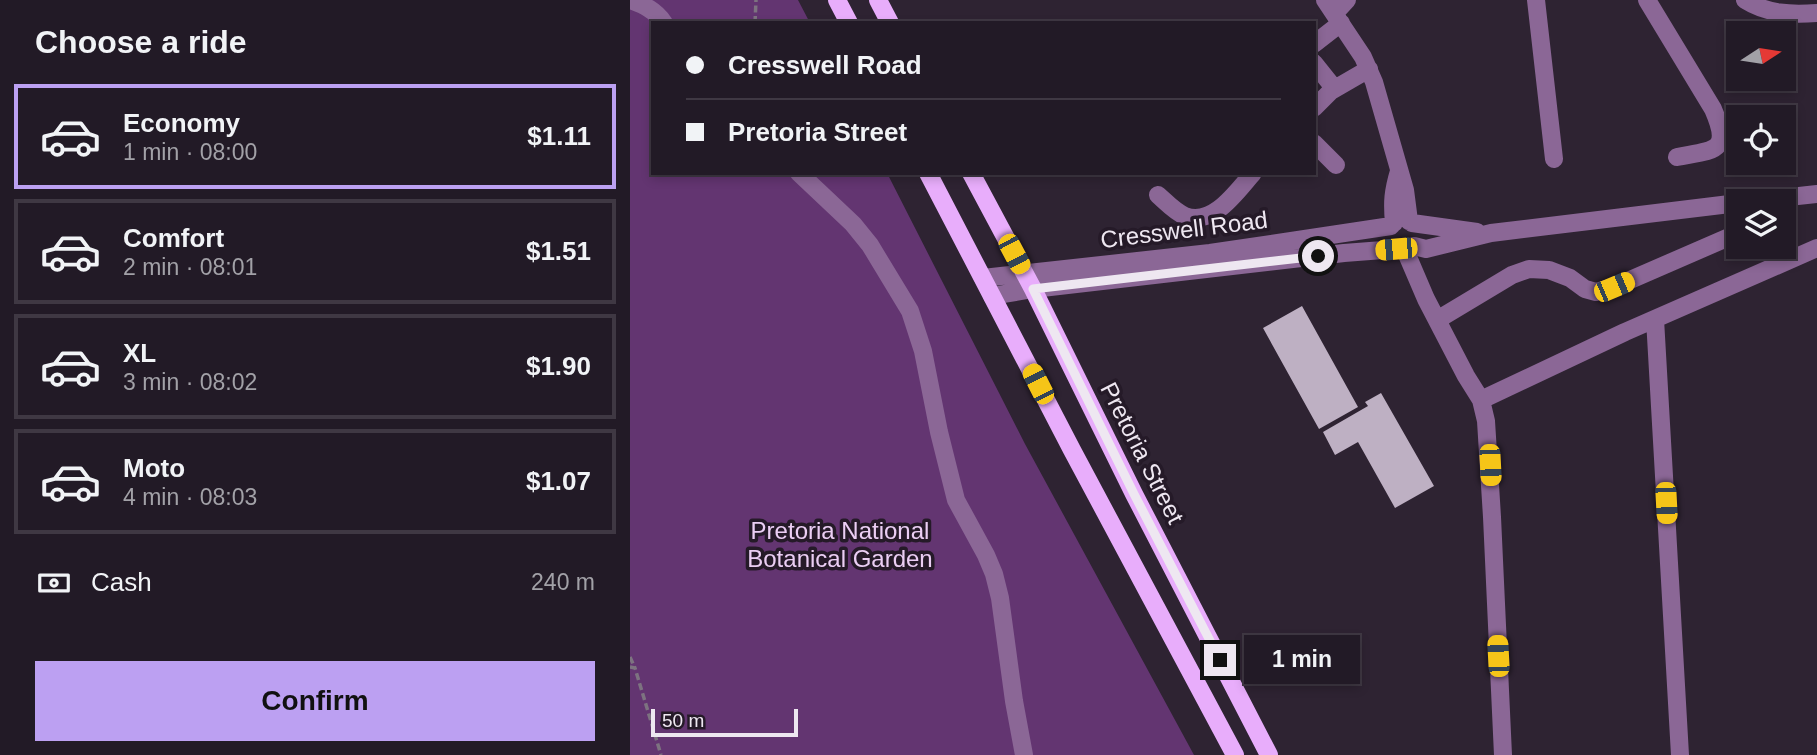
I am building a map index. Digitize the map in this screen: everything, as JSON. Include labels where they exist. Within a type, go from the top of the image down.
[{"type":"main road","points":[[837,0],[848,21]]},
{"type":"main road","points":[[878,0],[889,21]]},
{"type":"main road","points":[[929,175],[1234,755]]},
{"type":"main road","name":"Pretoria Street","points":[[972,175],[1269,755]]},
{"type":"street","points":[[630,0],[649,8],[662,21]]},
{"type":"street","points":[[1536,0],[1554,159]]},
{"type":"street","points":[[1647,0],[1713,109],[1720,126],[1722,138],[1712,151],[1677,157]]},
{"type":"street","points":[[1745,0],[1755,7],[1775,13],[1817,13]]},
{"type":"street","points":[[1316,41],[1337,9],[1369,69],[1383,111],[1399,171],[1392,202],[1402,224],[1418,233],[1418,240],[1405,248],[1391,244],[1388,238],[1402,224]]},
{"type":"street","points":[[1316,66],[1334,88]]},
{"type":"street","points":[[1316,106],[1334,88],[1369,69]]},
{"type":"street","points":[[1316,145],[1336,165]]},
{"type":"street","points":[[801,175],[853,224],[870,245],[910,311],[923,351],[956,500],[986,555],[1000,597],[1024,755]]},
{"type":"street","points":[[1158,195],[1186,217],[1207,216],[1218,210],[1251,175]]},
{"type":"street","points":[[1796,196],[1817,194]]},
{"type":"street","name":"Cresswell Road","points":[[983,278],[1029,282],[1344,253],[1426,249],[1491,233],[1726,204]]},
{"type":"street","name":"Cresswell Road","points":[[992,296],[1029,282],[1402,224],[1491,233]]},
{"type":"street","points":[[1437,320],[1512,275],[1530,269],[1549,270],[1596,292],[1614,287],[1726,238]]},
{"type":"street","points":[[1405,248],[1426,299],[1481,400],[1488,439],[1503,755]]},
{"type":"street","points":[[1481,400],[1817,248]]},
{"type":"street","points":[[1655,319],[1680,755]]},
{"type":"path","points":[[755,21],[756,0]]},
{"type":"path","points":[[630,657],[661,755]]},
{"type":"green space","name":"Pretoria National Botanical Garden","points":[[630,0],[798,0],[809,21],[651,21],[651,175],[888,175],[1025,444],[1194,755],[630,755]]},
{"type":"building","points":[[1302,306],[1358,407],[1319,429],[1263,328]]},
{"type":"building","points":[[1381,393],[1434,486],[1395,508],[1358,442],[1335,455],[1323,432],[1368,406],[1365,402]]},
{"type":"route","points":[[1220,660],[1033,289],[1318,256]]}]
